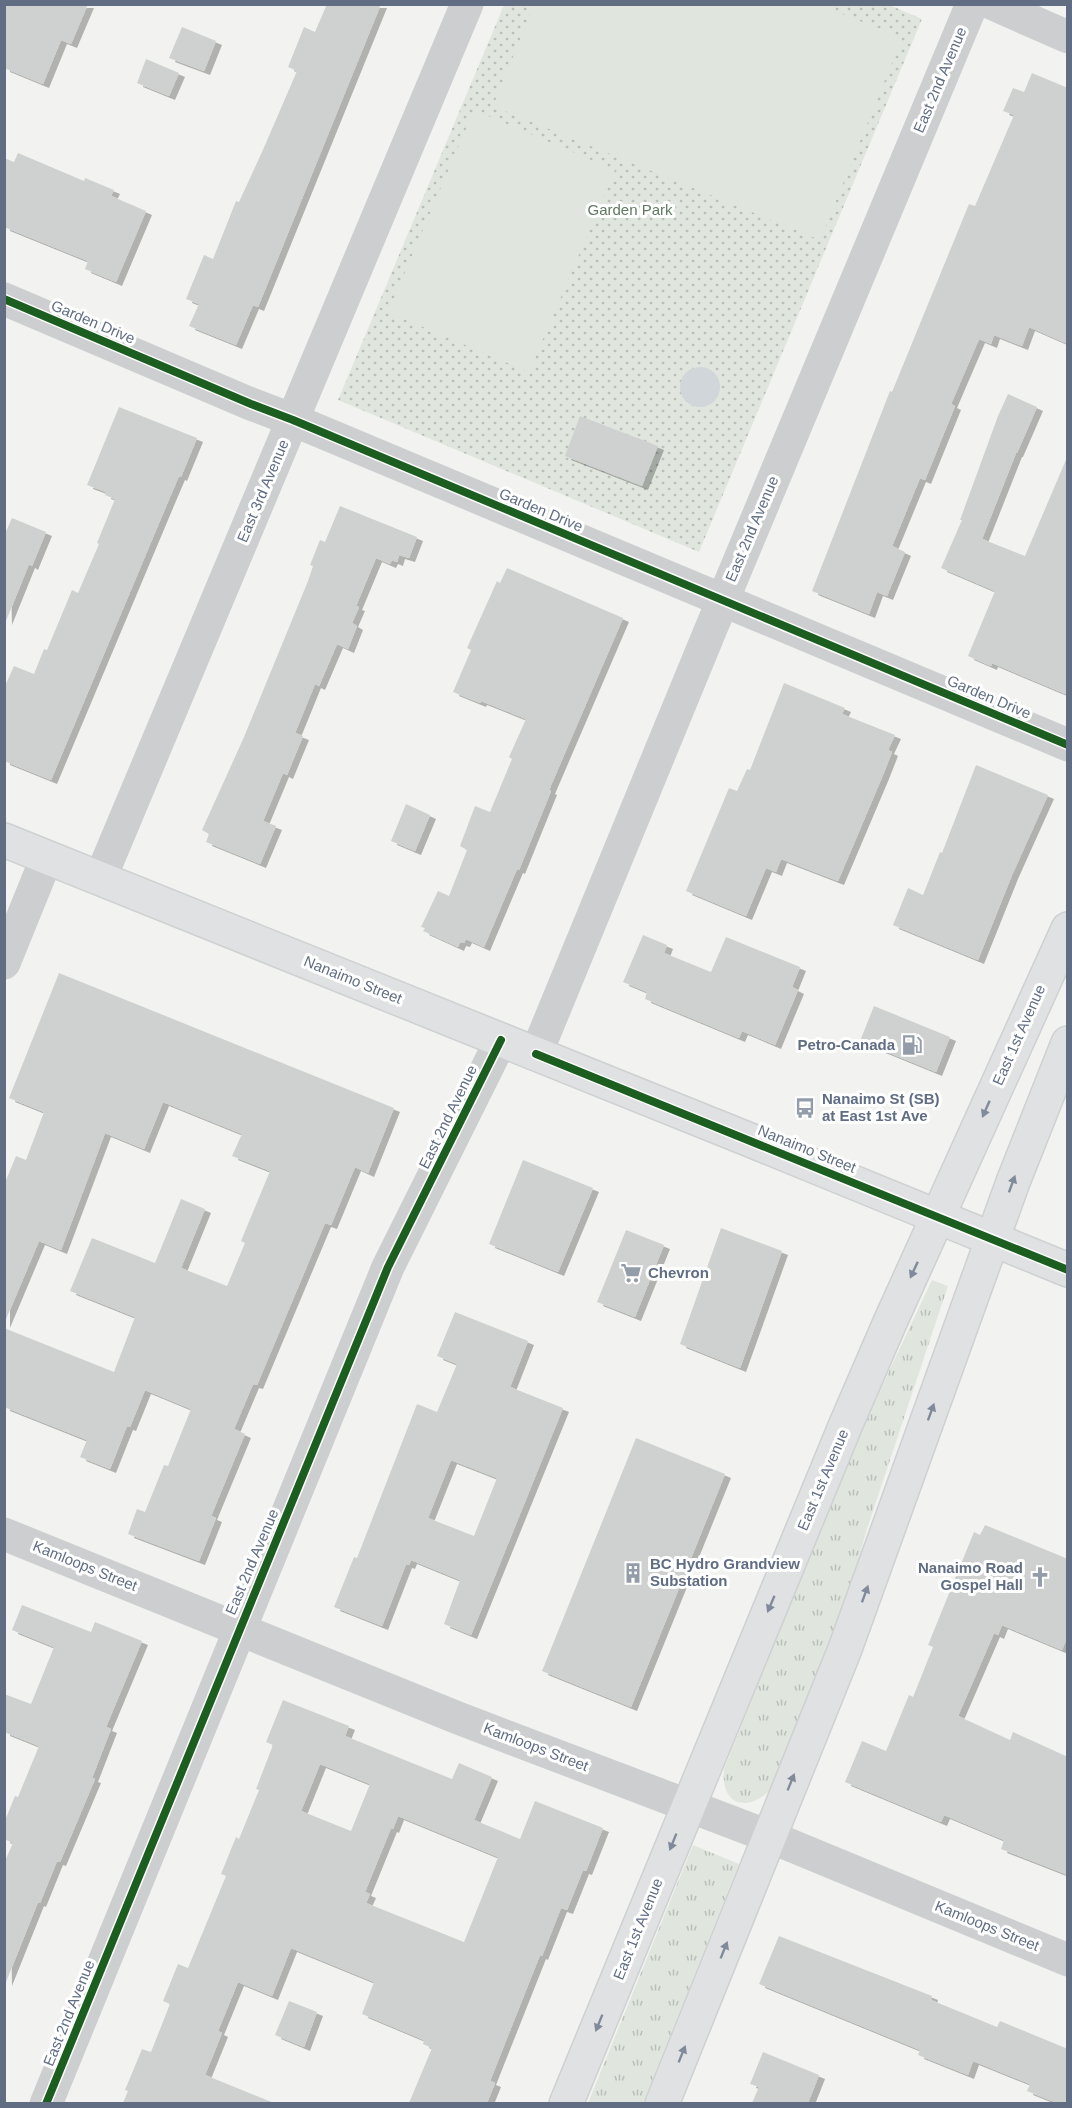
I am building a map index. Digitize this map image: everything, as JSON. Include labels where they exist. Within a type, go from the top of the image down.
[{"type":"main road","name":"Nanaimo Street","points":[[4,840],[1068,1270]]},
{"type":"main road","name":"East 1st Avenue","points":[[566,2103],[846,1424],[1068,929]]},
{"type":"main road","points":[[662,2103],[845,1649],[1013,1182],[1068,1043]]},
{"type":"street","name":"East 3rd Avenue","points":[[100,879],[467,4]]},
{"type":"street","name":"East 2nd Avenue","points":[[536,1054],[972,4]]},
{"type":"street","points":[[993,4],[1068,37]]},
{"type":"street","name":"Garden Drive","points":[[4,299],[1068,745]]},
{"type":"street","points":[[4,963],[47,857]]},
{"type":"street","name":"East 2nd Avenue","points":[[46,2103],[388,1268],[501,1040]]},
{"type":"street","name":"Kamloops Street","points":[[4,1534],[458,1718],[768,1836],[1068,1960]]},
{"type":"green space","name":"Garden Park","points":[[887,4],[922,19],[699,552],[338,400],[504,5]]},
{"type":"green space","points":[[534,5],[820,5],[902,38],[820,240],[493,106]]},
{"type":"green space","points":[[474,110],[615,170],[529,372],[388,312]]},
{"type":"green space","points":[[932,1280],[948,1286],[867,1529],[843,1614],[774,1786],[756,1800],[747,1803],[739,1802],[732,1799],[727,1792],[724,1769],[856,1441]]},
{"type":"green space","points":[[693,1845],[739,1864],[643,2103],[588,2103]]},
{"type":"shaded area","points":[[700,367],[708,368],[714,373],[719,379],[719,395],[714,401],[708,406],[700,407],[692,406],[686,401],[681,395],[680,387],[681,379],[686,373],[692,368]]},
{"type":"building","points":[[4,4],[88,4],[71,44],[61,40],[43,84],[4,68]]},
{"type":"building","points":[[327,4],[381,4],[258,307],[253,305],[236,345],[189,326],[199,304],[186,299],[204,255],[213,259],[236,201],[239,202],[262,152],[297,71],[288,67],[304,27],[315,32]]},
{"type":"building","points":[[182,27],[216,41],[204,71],[169,58]]},
{"type":"building","points":[[146,59],[179,73],[169,96],[137,83]]},
{"type":"building","points":[[1032,73],[1068,88],[1068,344],[1029,327],[1022,346],[994,335],[991,344],[979,339],[951,404],[955,406],[925,480],[920,478],[892,546],[905,552],[887,596],[877,592],[869,614],[812,591],[890,391],[892,392],[969,204],[975,206],[1014,115],[1003,111],[1013,88],[1024,92]]},
{"type":"building","points":[[18,153],[84,181],[85,178],[114,190],[111,196],[146,211],[116,282],[85,269],[88,261],[4,227],[4,158],[14,162]]},
{"type":"building","points":[[1008,394],[1037,407],[982,539],[1025,556],[1068,455],[1068,695],[992,663],[991,666],[968,656],[995,591],[941,568],[962,520],[960,520]]},
{"type":"building","points":[[119,407],[197,438],[51,780],[4,761],[4,688],[14,666],[34,674],[44,649],[47,650],[72,590],[78,593],[99,544],[97,543],[115,499],[105,495],[106,492],[87,485]]},
{"type":"building","points":[[580,416],[658,446],[642,486],[565,456]]},
{"type":"building","points":[[340,506],[417,537],[409,558],[399,555],[397,562],[392,560],[390,564],[376,558],[356,606],[359,607],[352,623],[357,626],[348,649],[337,644],[319,686],[315,684],[295,733],[303,736],[287,775],[283,773],[263,821],[276,826],[260,864],[206,842],[209,834],[202,830],[244,737],[308,581],[313,566],[310,565],[320,540],[325,542]]},
{"type":"building","points":[[12,518],[46,532],[32,566],[29,564],[6,621],[4,536]]},
{"type":"building","points":[[507,568],[623,618],[549,790],[551,791],[519,870],[517,869],[484,947],[466,939],[464,943],[460,942],[458,947],[423,931],[425,928],[421,927],[438,891],[449,896],[467,850],[460,846],[475,806],[490,812],[512,759],[509,757],[526,719],[453,692],[471,650],[467,648],[497,581],[500,583]]},
{"type":"building","points":[[784,683],[845,708],[842,714],[895,735],[888,750],[892,752],[838,881],[781,859],[776,872],[766,868],[746,916],[686,891],[729,788],[737,791],[747,769],[750,770]]},
{"type":"building","points":[[976,765],[1048,795],[1012,875],[978,960],[893,925],[908,888],[923,895]]},
{"type":"building","points":[[406,804],[430,815],[415,851],[391,841]]},
{"type":"building","points":[[643,935],[667,945],[664,953],[711,972],[726,937],[800,967],[792,987],[798,990],[775,1045],[742,1031],[739,1038],[645,999],[647,992],[623,982]]},
{"type":"building","points":[[59,973],[394,1108],[368,1173],[355,1167],[331,1225],[325,1223],[257,1385],[253,1384],[234,1429],[245,1434],[211,1516],[216,1518],[199,1561],[128,1534],[137,1509],[145,1512],[164,1465],[168,1466],[191,1409],[145,1390],[130,1427],[127,1426],[110,1469],[80,1457],[87,1440],[4,1407],[4,1328],[114,1372],[135,1317],[70,1291],[92,1238],[155,1263],[181,1199],[205,1209],[181,1268],[227,1286],[245,1243],[241,1241],[270,1171],[232,1156],[242,1134],[163,1102],[144,1149],[105,1133],[61,1250],[39,1241],[4,1324],[4,1185],[16,1156],[26,1160],[44,1112],[9,1098]]},
{"type":"building","points":[[874,1006],[950,1037],[936,1072],[860,1041]]},
{"type":"building","points":[[523,1160],[593,1188],[558,1272],[489,1244]]},
{"type":"building","points":[[721,1228],[782,1251],[740,1368],[680,1344]]},
{"type":"building","name":"Chevron","points":[[626,1230],[664,1245],[635,1317],[597,1302]]},
{"type":"building","points":[[455,1312],[528,1341],[510,1387],[563,1408],[471,1635],[444,1624],[460,1580],[411,1560],[409,1565],[406,1564],[382,1626],[334,1607],[354,1557],[357,1558],[417,1404],[437,1412],[457,1364],[437,1356]],"holes":[[[451,1460],[497,1478],[474,1536],[428,1518]]]},
{"type":"building","name":"BC Hydro Grandview Substation","points":[[636,1438],[725,1474],[631,1707],[542,1671]]},
{"type":"building","points":[[985,1525],[1068,1559],[1068,1635],[1062,1650],[1002,1625],[998,1635],[994,1633],[958,1716],[1010,1740],[1013,1732],[1068,1757],[1068,1875],[1001,1849],[1004,1840],[944,1815],[941,1822],[845,1782],[862,1741],[886,1751],[909,1695],[913,1697],[933,1647],[928,1645],[974,1532],[980,1535]]},
{"type":"building","points":[[22,1605],[91,1632],[95,1622],[142,1641],[106,1727],[111,1729],[92,1778],[95,1779],[60,1862],[57,1861],[40,1903],[38,1902],[6,1982],[4,1863],[13,1843],[4,1839],[4,1823],[15,1796],[18,1797],[39,1746],[4,1732],[4,1694],[31,1704],[54,1647],[12,1630]]},
{"type":"building","points":[[283,1700],[349,1726],[345,1736],[452,1779],[459,1763],[492,1777],[474,1820],[520,1839],[535,1801],[603,1828],[567,1910],[561,1908],[542,1956],[540,1955],[490,2081],[495,2083],[487,2103],[409,2103],[432,2048],[423,2044],[424,2040],[362,2014],[374,1982],[291,1948],[272,1996],[238,1982],[218,2031],[222,2033],[205,2075],[274,2103],[123,2103],[128,2091],[125,2090],[142,2049],[151,2052],[170,2004],[163,2001],[178,1964],[188,1968],[226,1876],[221,1874],[236,1837],[239,1839],[259,1790],[256,1789],[273,1745],[266,1742]],"holes":[[[320,1764],[370,1784],[351,1831],[301,1811]],[[398,1816],[498,1857],[464,1942],[366,1903],[370,1894],[365,1892]]]},
{"type":"building","points":[[779,1936],[932,1996],[931,2000],[997,2027],[1000,2021],[1068,2049],[1068,2103],[1057,2103],[1027,2091],[1030,2084],[973,2061],[968,2075],[918,2055],[920,2050],[759,1984]]},
{"type":"building","points":[[289,2001],[317,2012],[304,2047],[275,2035]]},
{"type":"building","points":[[763,2052],[819,2075],[808,2103],[752,2103],[759,2087],[750,2084]]},
{"type":"cycle path","points":[[4,299],[1068,745]]},
{"type":"cycle path","points":[[46,2104],[388,1267],[501,1040]]},
{"type":"cycle path","points":[[536,1054],[1068,1270]]},
{"type":"place","name":"Petro-Canada","points":[[912,1045]]},
{"type":"place","name":"Nanaimo St (SB) at East 1st Ave","points":[[805,1108]]},
{"type":"place","name":"Chevron","points":[[631,1273]]},
{"type":"place","name":"BC Hydro Grandview Substation","points":[[633,1573]]},
{"type":"place","name":"Nanaimo Road Gospel Hall","points":[[1040,1577]]}]
